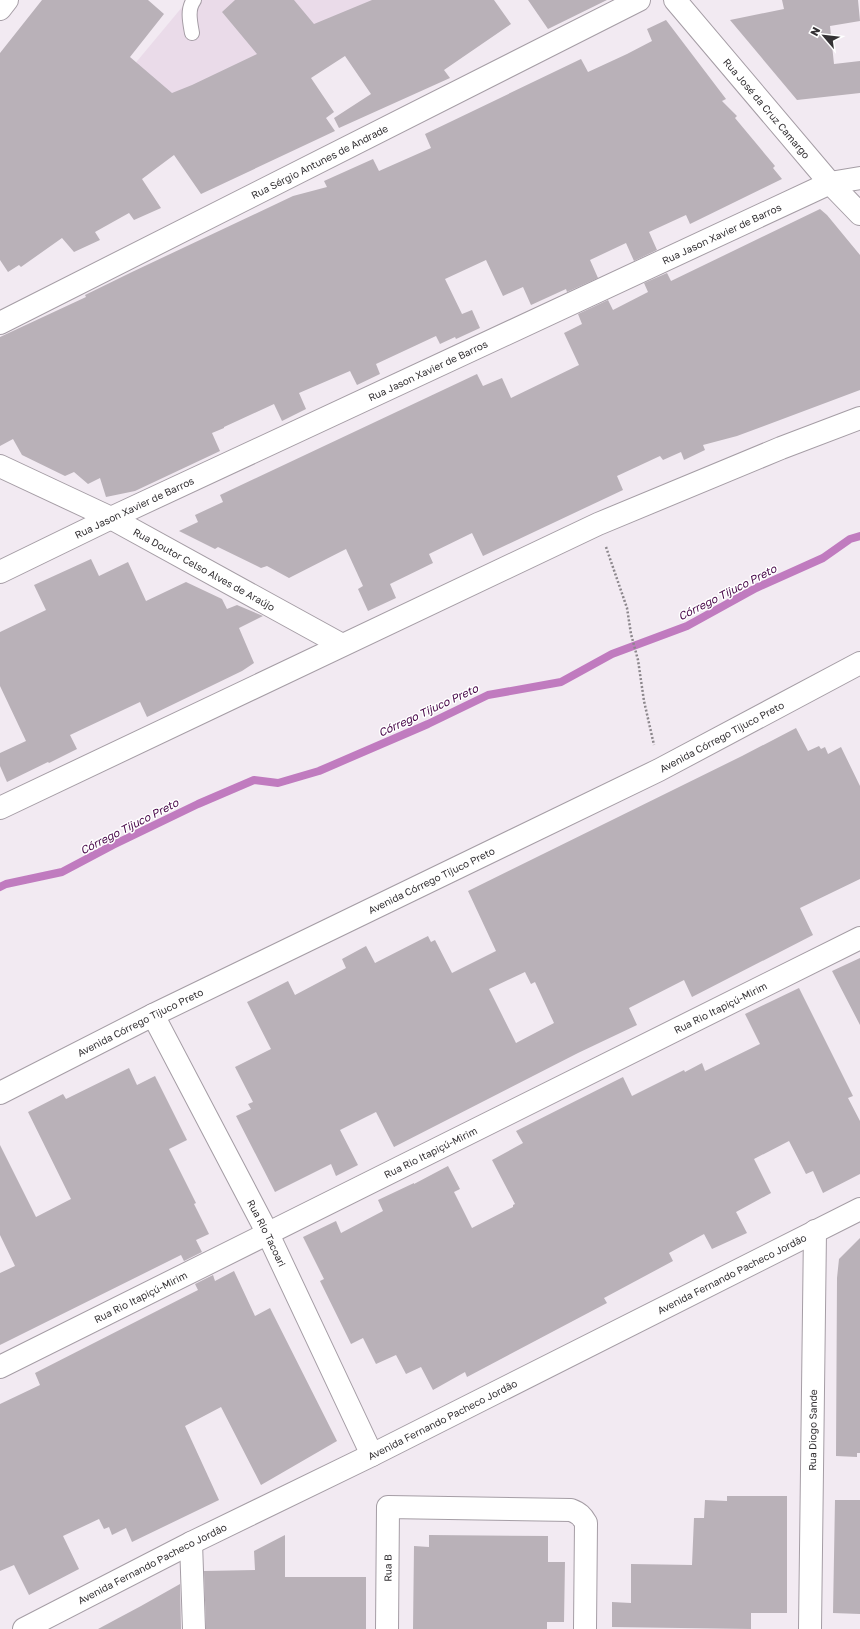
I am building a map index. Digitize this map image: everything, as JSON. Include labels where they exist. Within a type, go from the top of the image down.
[{"type":"street","points":[[0,9],[7,0]]},
{"type":"street","name":"Rua Sérgio Antunes de Andrade","points":[[0,323],[639,0]]},
{"type":"street","name":"Rua José da Cruz Camargo","points":[[675,0],[830,183],[860,214]]},
{"type":"street","name":"Rua Jason Xavier de Barros","points":[[0,572],[111,518],[830,183],[860,178]]},
{"type":"street","points":[[0,808],[598,524],[781,448],[860,418]]},
{"type":"street","name":"Rua Doutor Celso Alves de Araújo","points":[[0,466],[111,518],[342,645]]},
{"type":"street","name":"Avenida Córrego Tijuco Preto","points":[[0,1092],[154,1015],[659,770],[860,664]]},
{"type":"street","name":"Rua Rio Itapiçú-Mirim","points":[[0,1367],[860,938]]},
{"type":"street","name":"Rua Rio Tacoari","points":[[154,1015],[268,1234],[372,1455]]},
{"type":"street","name":"Avenida Fernando Pacheco Jordão","points":[[24,1629],[191,1543],[372,1455],[860,1209]]},
{"type":"street","name":"Rua Diogo Sande","points":[[810,1629],[815,1231]]},
{"type":"street","name":"Rua B","points":[[387,1629],[388,1507],[571,1510],[578,1512],[586,1523],[585,1629]]},
{"type":"street","points":[[191,1543],[194,1629]]},
{"type":"lane","points":[[192,33],[189,18],[191,3],[194,0]]},
{"type":"path","points":[[598,524],[627,608],[631,634],[638,660],[644,701],[659,770]]},
{"type":"shaded area","points":[[188,0],[390,0],[165,100],[133,66]]},
{"type":"building","points":[[42,0],[148,0],[164,14],[130,57],[172,93],[257,54],[222,12],[235,0],[294,0],[314,24],[372,0],[494,0],[511,24],[444,70],[450,78],[339,128],[334,118],[371,94],[345,56],[311,78],[334,112],[326,118],[335,131],[201,194],[174,155],[142,179],[161,208],[134,220],[129,213],[95,232],[100,240],[74,252],[62,238],[21,267],[19,265],[8,272],[0,260],[0,53]]},
{"type":"building","points":[[528,0],[607,0],[548,29]]},
{"type":"building","points":[[782,0],[858,0],[860,21],[830,26],[834,64],[860,61],[860,93],[797,100],[730,20],[784,9]]},
{"type":"building","points":[[666,20],[726,99],[722,101],[737,116],[735,118],[775,166],[773,168],[782,179],[690,224],[686,215],[649,232],[657,250],[634,261],[626,243],[590,260],[598,278],[567,292],[566,289],[531,305],[523,287],[503,296],[486,260],[445,279],[462,314],[472,310],[480,328],[456,339],[455,337],[440,344],[436,336],[376,364],[380,374],[357,385],[350,371],[299,393],[306,409],[282,421],[274,404],[224,427],[212,433],[220,451],[135,491],[106,497],[100,478],[88,484],[74,472],[65,476],[22,455],[13,439],[0,446],[0,337],[86,297],[85,295],[132,272],[293,196],[327,187],[324,181],[373,159],[379,171],[431,148],[425,134],[581,59],[588,72],[627,54],[652,41],[647,29]]},
{"type":"building","points":[[820,209],[827,215],[860,255],[860,390],[737,436],[703,445],[705,450],[684,460],[681,452],[663,460],[660,456],[617,476],[623,490],[483,556],[472,533],[429,554],[433,563],[390,584],[396,598],[368,611],[358,589],[363,586],[346,549],[289,578],[267,566],[261,568],[218,547],[215,549],[179,531],[198,522],[195,515],[223,502],[220,495],[477,374],[483,386],[502,378],[511,398],[579,365],[564,333],[582,324],[578,314],[608,300],[613,310],[648,292],[644,283],[667,273],[671,281]]},
{"type":"building","points":[[91,559],[99,576],[128,562],[146,601],[186,582],[222,599],[227,609],[237,605],[263,616],[239,628],[254,663],[242,671],[147,717],[140,702],[70,735],[77,749],[7,782],[0,766],[0,753],[26,741],[0,686],[0,632],[46,610],[34,585]]},
{"type":"building","points":[[796,728],[808,751],[819,746],[821,749],[825,747],[828,754],[841,747],[860,786],[860,879],[800,908],[813,935],[692,997],[684,980],[629,1008],[637,1025],[578,1053],[394,1147],[376,1112],[340,1130],[358,1165],[336,1176],[331,1164],[275,1192],[236,1116],[251,1109],[248,1104],[253,1102],[235,1067],[271,1049],[247,1002],[288,981],[295,995],[346,968],[342,959],[366,946],[375,963],[428,936],[431,942],[435,940],[452,973],[496,951],[468,891]],"holes":[[[525,972],[531,984],[535,982],[554,1023],[516,1043],[489,989]]]},
{"type":"building","points":[[860,958],[860,1025],[832,971]]},
{"type":"building","points":[[799,988],[853,1096],[848,1098],[860,1121],[860,1174],[823,1193],[813,1171],[806,1174],[789,1141],[754,1159],[771,1193],[736,1212],[747,1233],[712,1249],[704,1234],[669,1253],[673,1261],[604,1298],[607,1303],[467,1377],[465,1372],[433,1390],[421,1367],[406,1374],[396,1355],[376,1364],[363,1338],[351,1344],[320,1281],[324,1279],[303,1237],[336,1221],[341,1233],[383,1211],[378,1200],[414,1184],[448,1166],[460,1189],[454,1192],[472,1228],[513,1207],[515,1204],[492,1160],[523,1143],[516,1131],[623,1077],[632,1096],[684,1070],[685,1072],[702,1063],[705,1071],[760,1044],[745,1014]]},
{"type":"building","points":[[129,1068],[137,1085],[155,1076],[187,1140],[169,1149],[196,1203],[194,1204],[209,1234],[196,1240],[202,1252],[184,1261],[181,1255],[0,1345],[0,1273],[15,1266],[0,1235],[0,1145],[36,1217],[71,1199],[28,1112],[63,1094],[66,1099]]},
{"type":"building","points":[[860,1238],[860,1453],[857,1453],[857,1457],[836,1456],[837,1278],[839,1259]]},
{"type":"building","points":[[234,1271],[255,1316],[270,1308],[337,1441],[261,1485],[221,1407],[185,1426],[219,1500],[132,1542],[126,1528],[112,1535],[109,1527],[104,1529],[99,1519],[63,1536],[79,1569],[29,1595],[14,1565],[0,1571],[0,1404],[40,1385],[35,1373],[198,1290],[195,1284],[213,1275],[215,1281]]},
{"type":"building","points":[[727,1496],[787,1496],[787,1613],[751,1613],[751,1629],[612,1627],[612,1602],[631,1603],[631,1564],[692,1565],[694,1518],[704,1518],[705,1500],[727,1501]]},
{"type":"building","points":[[835,1500],[860,1500],[860,1614],[833,1613]]},
{"type":"building","points":[[285,1535],[285,1577],[366,1577],[366,1629],[206,1629],[204,1571],[255,1570],[254,1551]]},
{"type":"building","points":[[429,1535],[548,1536],[548,1562],[565,1562],[564,1622],[547,1622],[547,1629],[413,1629],[414,1546],[429,1547]]},
{"type":"building","points":[[180,1584],[181,1629],[98,1629],[141,1606]]},
{"type":"waterway","name":"Córrego Tijuco Preto","points":[[0,887],[6,884],[62,872],[113,845],[198,804],[254,780],[278,783],[319,771],[428,724],[488,695],[561,682],[612,654],[687,626],[756,588],[823,558],[850,539],[860,536]]}]
